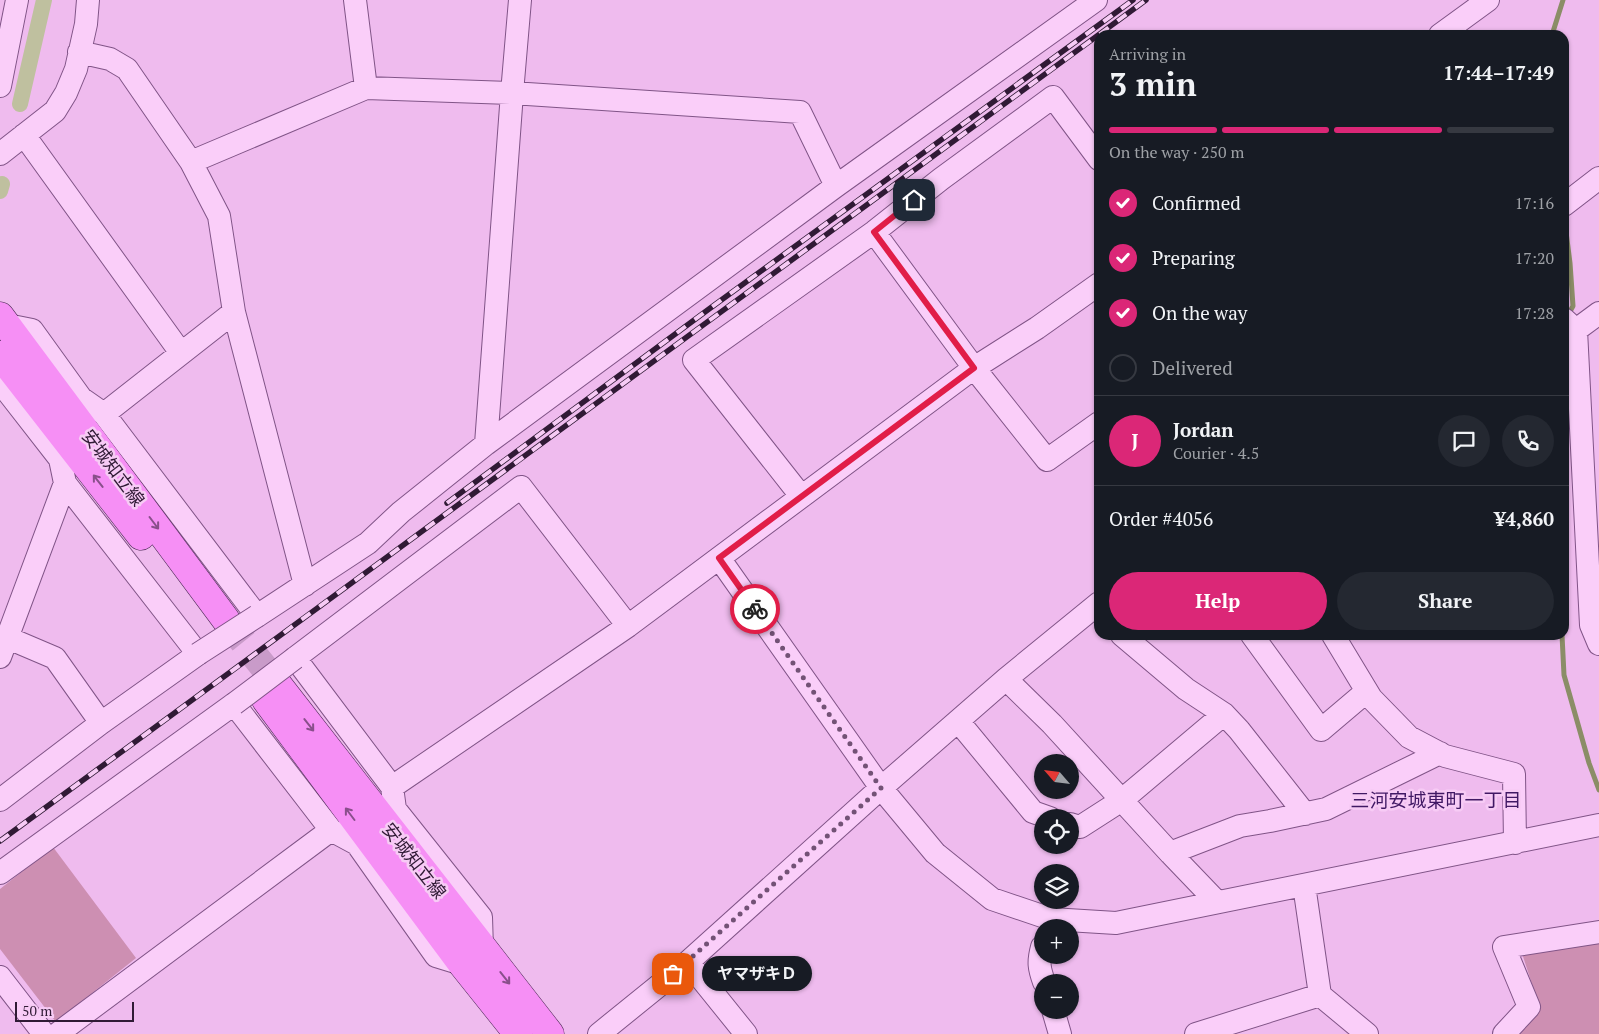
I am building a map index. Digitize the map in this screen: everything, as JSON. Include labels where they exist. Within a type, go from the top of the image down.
[{"type":"main road","name":"安城知立線","points":[[0,355],[220,625],[4,320]]},
{"type":"main road","name":"安城知立線","points":[[271,692],[472,957],[518,1034]]},
{"type":"main road","name":"安城知立線","points":[[472,957],[550,1034]]},
{"type":"street","points":[[0,86],[17,0]]},
{"type":"street","points":[[354,0],[366,88]]},
{"type":"street","points":[[486,444],[520,0]]},
{"type":"street","points":[[0,800],[101,723],[198,654],[368,543],[401,512],[486,444],[836,186],[1096,0]]},
{"type":"street","points":[[1447,30],[1488,0]]},
{"type":"street","points":[[0,154],[54,111],[66,92],[76,69],[86,24],[85,2]]},
{"type":"street","points":[[80,52],[110,59],[127,69],[191,162],[219,216],[234,312],[305,585]]},
{"type":"street","points":[[191,162],[366,88],[512,93],[800,112],[836,186]]},
{"type":"street","points":[[801,496],[694,360],[874,232],[941,178],[1053,97],[1094,152]]},
{"type":"street","points":[[24,135],[181,353]]},
{"type":"street","points":[[1569,201],[1599,178]]},
{"type":"street","points":[[874,232],[974,368],[1047,460],[1094,427]]},
{"type":"street","points":[[392,787],[628,626],[974,368],[1037,328],[1094,288]]},
{"type":"street","points":[[104,414],[234,312]]},
{"type":"street","points":[[1599,313],[1570,324],[1591,625],[1599,644]]},
{"type":"street","points":[[4,320],[32,330],[81,398],[104,414],[257,616]]},
{"type":"street","points":[[0,382],[60,459],[65,483],[198,654]]},
{"type":"street","points":[[65,483],[4,648],[55,658],[101,723]]},
{"type":"street","points":[[0,873],[234,704],[521,487],[628,626]]},
{"type":"street","points":[[719,558],[881,788],[935,853],[992,899],[1040,919]]},
{"type":"street","points":[[599,1034],[688,962],[881,788],[1006,679],[1094,611]]},
{"type":"street","points":[[1128,640],[1186,689],[1224,714],[1239,730],[1305,814]]},
{"type":"street","points":[[1259,640],[1321,730],[1367,691]]},
{"type":"street","points":[[1336,640],[1372,698],[1409,737],[1440,753],[1514,774],[1515,843]]},
{"type":"street","points":[[234,704],[331,830],[357,844],[436,956],[472,957],[481,917],[395,809],[392,787],[295,658]]},
{"type":"street","points":[[1006,679],[1052,724],[1217,902]]},
{"type":"street","points":[[1079,827],[1122,800],[1224,714]]},
{"type":"street","points":[[958,722],[1034,812]]},
{"type":"street","points":[[1170,853],[1240,826],[1305,814],[1326,808],[1440,753]]},
{"type":"street","points":[[1079,923],[1116,923],[1599,826]]},
{"type":"street","points":[[57,1034],[331,830]]},
{"type":"street","points":[[1304,885],[1320,995],[1367,1034]]},
{"type":"street","points":[[1504,1034],[1529,1007],[1504,947],[1599,932]]},
{"type":"street","points":[[688,962],[746,1034]]},
{"type":"street","points":[[0,977],[44,1034]]},
{"type":"street","points":[[1196,1034],[1320,995]]},
{"type":"street","points":[[1056,1019],[1060,1034]]},
{"type":"shaded area","points":[[53,847],[136,958],[56,1022],[0,949],[0,889]]},
{"type":"shaded area","points":[[1599,932],[1599,1034],[1513,1034],[1540,1009],[1519,944]]},
{"type":"waterway","points":[[20,104],[44,0]]},
{"type":"waterway","points":[[1554,30],[1563,0]]},
{"type":"waterway","points":[[0,191],[2,184]]},
{"type":"waterway","points":[[1569,255],[1573,306],[1569,313]]},
{"type":"waterway","points":[[1562,640],[1564,675],[1589,763],[1599,790]]},
{"type":"tunnel","points":[[226,620],[279,686]]},
{"type":"railway","points":[[447,503],[709,309],[1133,0]]},
{"type":"railway","points":[[1105,30],[1146,0]]},
{"type":"railway","points":[[0,841],[1094,38]]},
{"type":"way so far","points":[[673,974],[881,788],[755,609]]},
{"type":"place","name":"ヤマザキＤ","points":[[673,974]]},
{"type":"district","name":"三河安城東町一丁目","points":[[1436,800]]},
{"type":"route","points":[[755,609],[719,558],[974,368],[874,232],[914,200]]}]
